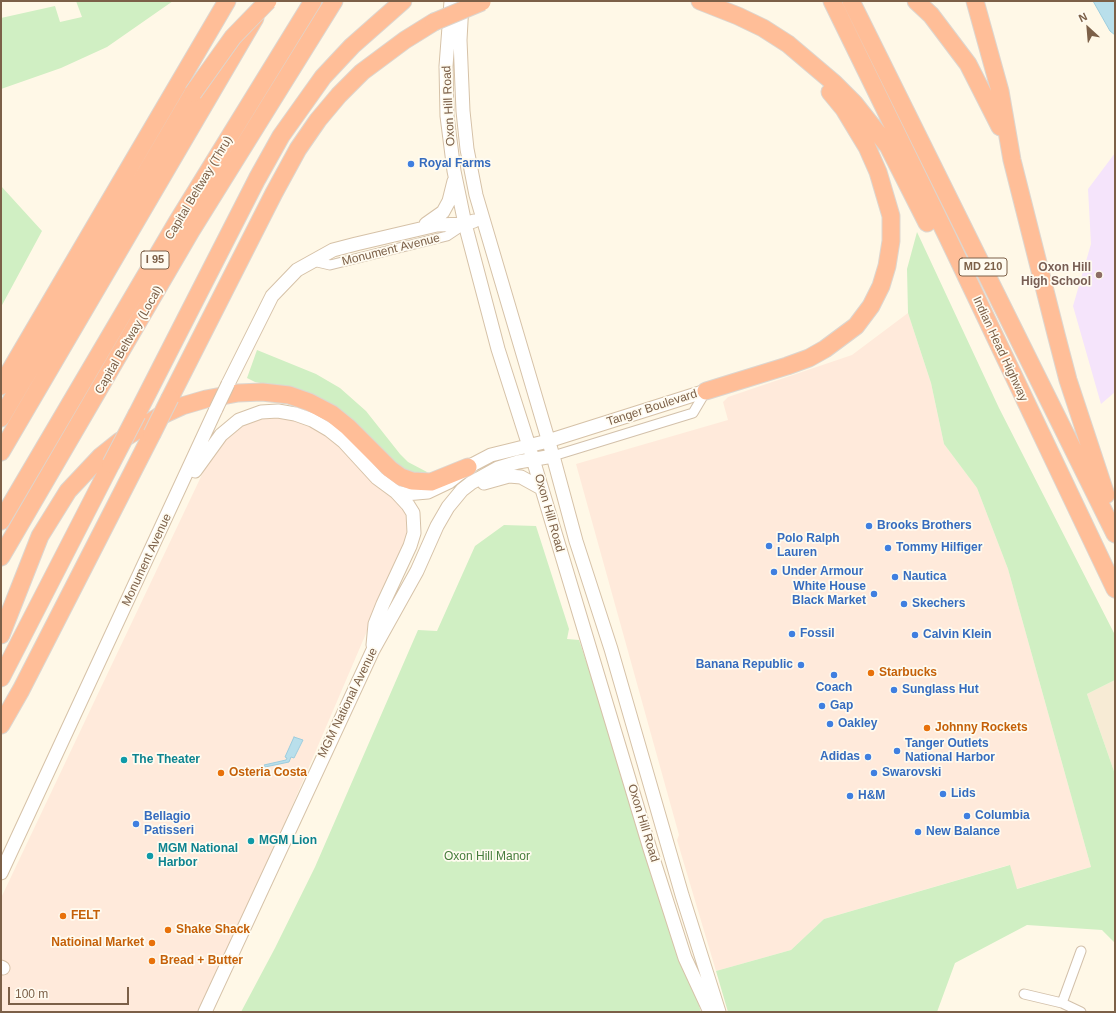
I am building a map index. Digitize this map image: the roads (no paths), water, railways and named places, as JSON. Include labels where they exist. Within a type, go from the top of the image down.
[{"type":"highway","points":[[1,386],[227,1]]},
{"type":"highway","points":[[1,418],[193,93],[233,37],[267,1]]},
{"type":"highway","points":[[1,452],[267,1]]},
{"type":"highway","name":"Capital Beltway (Thru)","points":[[1,521],[177,222],[314,1]]},
{"type":"highway","name":"Capital Beltway (Local)","points":[[1,557],[191,231],[334,1]]},
{"type":"highway","points":[[1,678],[246,200],[281,136],[323,77],[352,46],[403,1]]},
{"type":"highway","points":[[1,725],[21,690],[295,156],[318,120],[339,95],[362,72],[405,40],[434,22],[483,1]]},
{"type":"highway","points":[[700,1],[738,16],[788,44],[834,82],[854,103],[888,146],[1059,475]]},
{"type":"highway","name":"Indian Head Highway","points":[[832,1],[948,238],[1059,475],[1115,589]]},
{"type":"highway","name":"Indian Head Highway","points":[[852,1],[1115,534]]},
{"type":"highway","points":[[916,1],[931,15],[968,64],[999,124],[1012,160]]},
{"type":"highway","points":[[975,1],[1000,91],[1012,160],[1068,380],[1115,519]]},
{"type":"highway","points":[[706,391],[810,358],[842,338],[856,326],[871,306],[881,286],[887,266],[891,241],[891,216],[878,172],[844,109],[813,70],[788,44]]},
{"type":"highway","points":[[1,635],[40,536],[68,491],[100,457],[120,442],[158,417],[182,406],[206,399],[238,393],[262,392],[289,395],[309,402],[332,414],[348,427],[390,469],[401,477],[412,481],[431,482],[468,467]]},
{"type":"highway","points":[[1,570],[34,502]]},
{"type":"highway","points":[[1,736],[21,690]]},
{"type":"main road","name":"Oxon Hill Road","points":[[451,1],[446,90],[447,116],[454,171],[465,224],[498,349],[533,458],[685,958],[710,1012]]},
{"type":"main road","name":"Oxon Hill Road","points":[[463,1],[460,40],[463,111],[470,168],[483,219],[553,456],[576,541],[682,895],[719,1012]]},
{"type":"main road","points":[[415,229],[443,212],[453,188],[454,171]]},
{"type":"main road","name":"Monument Avenue","points":[[1,873],[216,409],[272,296],[288,277],[333,250],[415,229],[444,224],[465,224],[483,219]]},
{"type":"main road","name":"Tanger Boulevard","points":[[548,441],[706,391]]},
{"type":"main road","points":[[172,506],[221,435],[239,420],[251,415],[278,411],[306,418],[329,430],[344,442],[377,478],[396,492],[413,513],[414,533],[375,624],[373,650]]},
{"type":"main road","points":[[396,492],[405,494],[428,492],[449,482],[468,467],[491,455],[548,441]]},
{"type":"main road","name":"MGM National Avenue","points":[[205,1012],[373,650],[417,572],[437,526],[448,507],[462,490],[498,468],[533,458],[553,456]]},
{"type":"main road","points":[[448,507],[477,487],[500,477],[521,477],[541,488]]},
{"type":"street","name":"Monument Avenue","points":[[313,261],[330,266],[447,236],[465,224]]},
{"type":"street","name":"Tanger Boulevard","points":[[553,456],[693,413],[706,391]]},
{"type":"street","points":[[1062,1003],[1081,951]]},
{"type":"street","points":[[1024,994],[1062,1003],[1081,1012]]},
{"type":"water","points":[[1093,1],[1115,1],[1115,35],[1110,31]]},
{"type":"water","points":[[294,737],[303,740],[294,758],[291,757],[289,762],[265,767],[264,765],[286,760],[287,758],[285,757]]},
{"type":"place","name":"Royal Farms","points":[[411,164]]},
{"type":"place","name":"Oxon Hill High School","points":[[1099,275]]},
{"type":"place","name":"Brooks Brothers","points":[[869,526]]},
{"type":"place","name":"Polo Ralph Lauren","points":[[769,546]]},
{"type":"place","name":"Tommy Hilfiger","points":[[888,548]]},
{"type":"place","name":"Under Armour","points":[[774,572]]},
{"type":"place","name":"Nautica","points":[[895,577]]},
{"type":"place","name":"White House Black Market","points":[[874,594]]},
{"type":"place","name":"Skechers","points":[[904,604]]},
{"type":"place","name":"Fossil","points":[[792,634]]},
{"type":"place","name":"Calvin Klein","points":[[915,635]]},
{"type":"place","name":"Banana Republic","points":[[801,665]]},
{"type":"place","name":"Starbucks","points":[[871,673]]},
{"type":"place","name":"Coach","points":[[834,675]]},
{"type":"place","name":"Sunglass Hut","points":[[894,690]]},
{"type":"place","name":"Gap","points":[[822,706]]},
{"type":"place","name":"Oakley","points":[[830,724]]},
{"type":"place","name":"Johnny Rockets","points":[[927,728]]},
{"type":"place","name":"Tanger Outlets National Harbor","points":[[897,751]]},
{"type":"place","name":"Adidas","points":[[868,757]]},
{"type":"place","name":"The Theater","points":[[124,760]]},
{"type":"place","name":"Osteria Costa","points":[[221,773]]},
{"type":"place","name":"Swarovski","points":[[874,773]]},
{"type":"place","name":"Lids","points":[[943,794]]},
{"type":"place","name":"H&M","points":[[850,796]]},
{"type":"place","name":"Columbia","points":[[967,816]]},
{"type":"place","name":"Bellagio Patisseri","points":[[136,824]]},
{"type":"place","name":"New Balance","points":[[918,832]]},
{"type":"place","name":"MGM Lion","points":[[251,841]]},
{"type":"place","name":"MGM National Harbor","points":[[150,856]]},
{"type":"place","name":"FELT","points":[[63,916]]},
{"type":"place","name":"Shake Shack","points":[[168,930]]},
{"type":"place","name":"Natioinal Market","points":[[152,943]]},
{"type":"place","name":"Bread + Butter","points":[[152,961]]},
{"type":"park label","name":"Oxon Hill Manor","points":[[487,857]]}]
